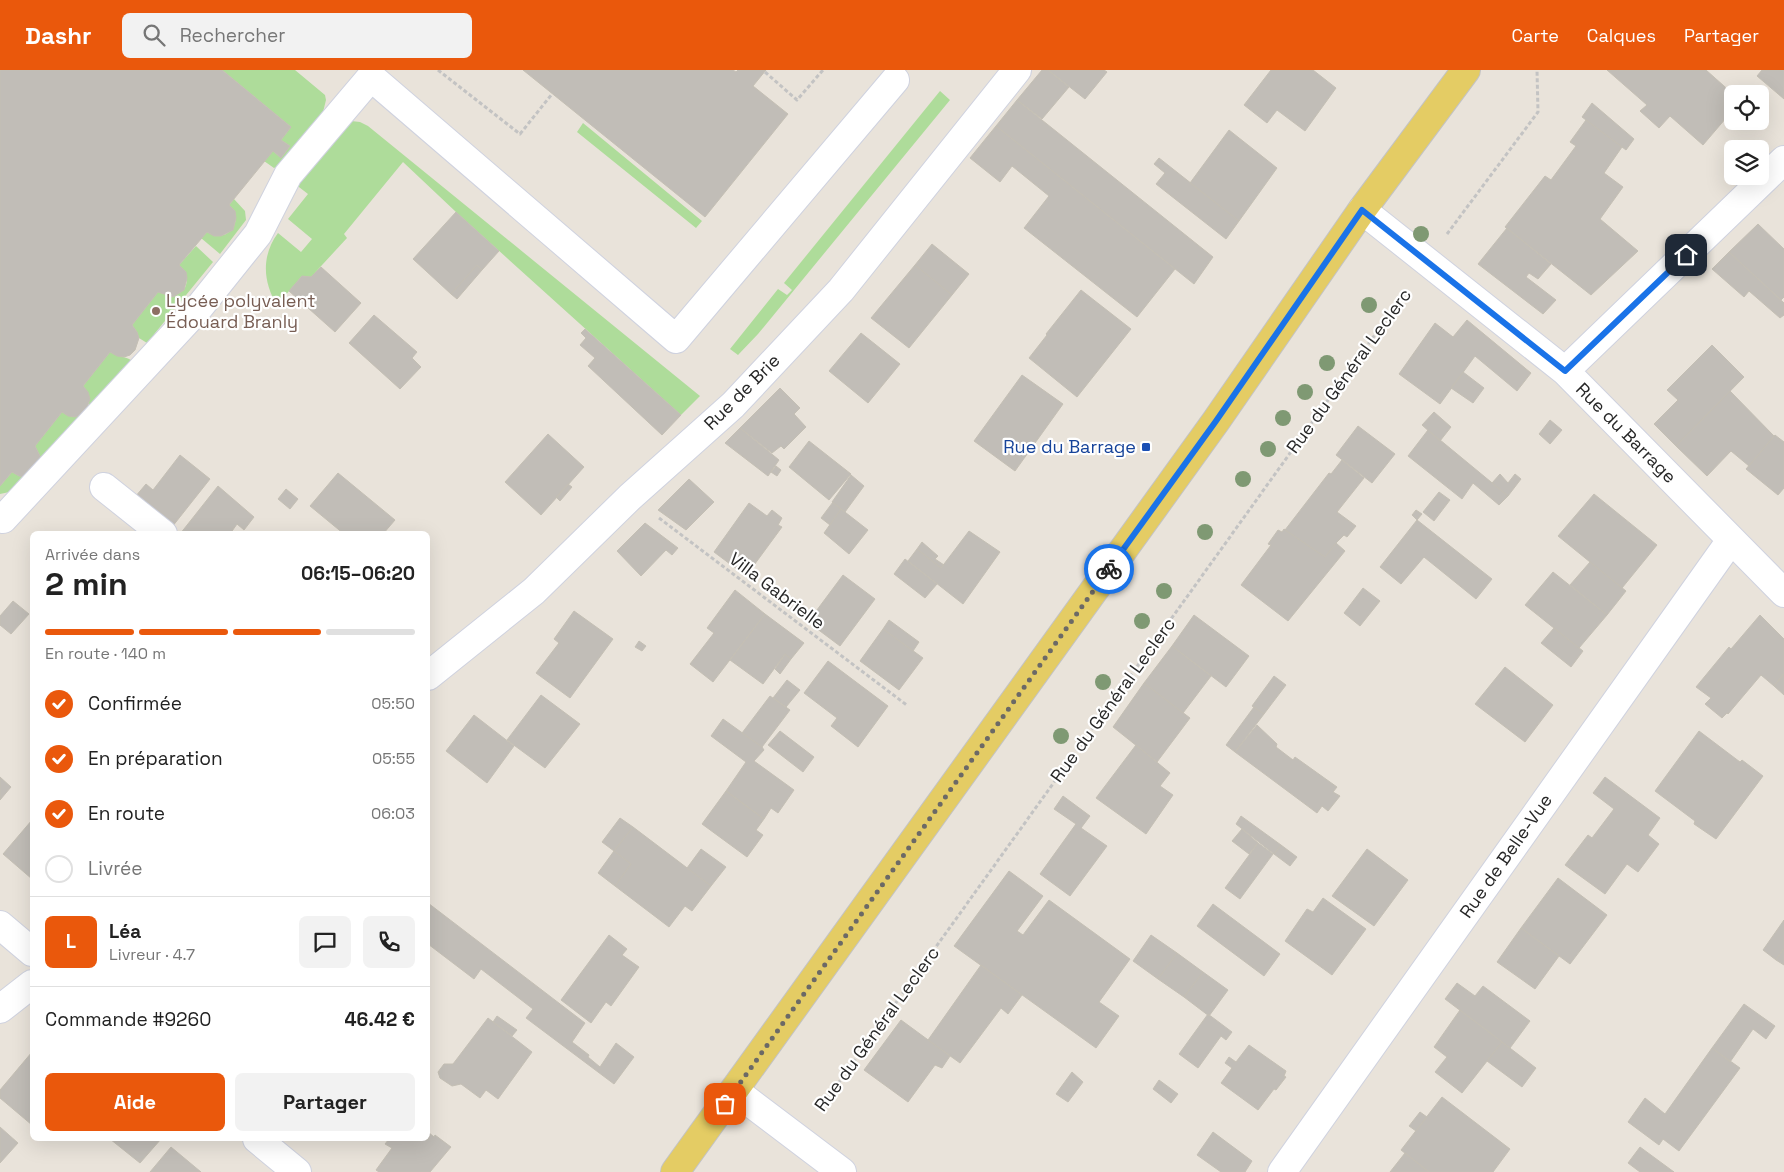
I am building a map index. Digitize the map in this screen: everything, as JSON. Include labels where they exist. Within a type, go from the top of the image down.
[{"type":"main road","points":[[675,1172],[1216,421],[1362,210],[1466,70]]},
{"type":"street","name":"Rue de Brie","points":[[430,674],[534,591],[630,497],[733,405],[841,290],[1012,72]]},
{"type":"street","points":[[0,516],[3,518],[197,310],[258,234],[288,175],[371,76],[676,339],[895,80]]},
{"type":"street","points":[[1565,371],[1784,160]]},
{"type":"street","name":"Rue du Barrage","points":[[1362,210],[1565,371],[1784,593]]},
{"type":"street","points":[[104,487],[159,531]]},
{"type":"street","name":"Rue de Belle-Vue","points":[[1282,1172],[1731,540]]},
{"type":"street","points":[[0,925],[30,950]]},
{"type":"street","points":[[0,1009],[30,986]]},
{"type":"street","points":[[735,1091],[842,1172]]},
{"type":"street","points":[[258,1141],[297,1172]]},
{"type":"path","points":[[438,70],[520,134],[552,94]]},
{"type":"path","points":[[765,72],[798,100],[823,70]]},
{"type":"path","points":[[1447,235],[1538,112],[1538,70]]},
{"type":"path","name":"Rue du Général Leclerc","points":[[814,1117],[1410,286]]},
{"type":"path","name":"Villa Gabrielle","points":[[630,497],[908,706]]},
{"type":"green space","points":[[222,70],[295,70],[325,95],[326,100],[323,112],[281,164],[274,168],[264,161],[273,151],[281,158],[290,146],[281,140],[291,127]]},
{"type":"green space","points":[[940,91],[950,100],[758,334],[738,355],[730,349],[778,289],[787,295],[792,290],[784,283]]},
{"type":"green space","points":[[351,121],[360,122],[368,126],[700,396],[681,415],[403,162],[344,234],[347,238],[311,277],[302,276],[277,305],[269,287],[266,269],[269,251],[273,242],[278,233],[301,252],[312,239],[288,219],[308,194],[295,184]]},
{"type":"green space","points":[[583,123],[702,221],[696,228],[577,132]]},
{"type":"green space","points":[[234,199],[245,211],[246,220],[220,254],[201,238],[207,232],[220,236],[232,230],[235,217],[229,205]]},
{"type":"green space","points":[[196,246],[213,262],[147,343],[139,338],[132,325],[158,292],[173,297],[184,290],[186,277],[179,265]]},
{"type":"green space","points":[[110,352],[134,362],[14,491],[0,494],[0,486],[12,472],[26,477],[41,458],[35,446],[62,412],[70,416],[76,416],[82,415],[86,411],[89,400],[83,386]]},
{"type":"building","points":[[0,70],[222,70],[291,127],[281,140],[290,146],[281,158],[273,151],[229,205],[235,211],[236,218],[233,230],[221,236],[214,236],[207,232],[179,265],[186,272],[187,278],[184,290],[173,297],[158,292],[132,325],[139,338],[135,350],[130,355],[124,357],[110,352],[83,386],[88,392],[90,399],[86,410],[81,415],[75,417],[68,416],[62,412],[35,446],[41,458],[26,477],[12,472],[0,486]]},
{"type":"building","points":[[523,70],[733,70],[736,72],[738,70],[766,70],[753,86],[788,114],[705,217]]},
{"type":"building","points":[[1042,70],[1048,70],[1069,87],[1042,119],[1017,100]]},
{"type":"building","points":[[1048,70],[1104,70],[1107,72],[1085,99]]},
{"type":"building","points":[[1271,70],[1313,70],[1336,88],[1305,131],[1277,110],[1267,123],[1244,105]]},
{"type":"building","points":[[1607,70],[1706,70],[1724,86],[1724,120],[1703,145],[1670,116],[1659,128],[1640,111],[1647,105]]},
{"type":"building","points":[[1762,70],[1784,70],[1784,99],[1769,85],[1757,76]]},
{"type":"building","points":[[1017,100],[1213,257],[1194,284],[996,126]]},
{"type":"building","points":[[1592,103],[1634,139],[1626,150],[1582,117]]},
{"type":"building","points":[[1586,120],[1622,147],[1604,173],[1623,187],[1600,219],[1638,251],[1591,295],[1505,227],[1545,176],[1551,180],[1576,146],[1570,142]]},
{"type":"building","points":[[996,126],[1175,269],[1137,317],[1024,228],[1049,196],[1012,166],[1000,182],[970,158]]},
{"type":"building","points":[[1229,130],[1277,168],[1239,221],[1190,183]]},
{"type":"building","points":[[1159,158],[1239,221],[1226,239],[1156,184],[1165,173],[1154,164]]},
{"type":"building","points":[[456,212],[499,251],[482,270],[477,265],[451,294],[413,259]]},
{"type":"building","points":[[1758,224],[1784,249],[1784,297],[1781,300],[1729,252]]},
{"type":"building","points":[[1507,228],[1551,264],[1538,279],[1529,273],[1526,277],[1556,300],[1543,314],[1478,264]]},
{"type":"building","points":[[932,244],[969,274],[952,295],[915,265]]},
{"type":"building","points":[[1729,252],[1784,303],[1784,315],[1780,318],[1749,291],[1744,297],[1712,269]]},
{"type":"building","points":[[477,265],[482,270],[457,299],[451,294]]},
{"type":"building","points":[[915,265],[952,295],[909,348],[871,318]]},
{"type":"building","points":[[321,267],[361,303],[335,332],[289,291],[302,276],[311,277]]},
{"type":"building","points":[[1081,290],[1131,329],[1077,397],[1029,358]]},
{"type":"building","points":[[374,315],[417,352],[412,358],[421,367],[400,389],[349,343]]},
{"type":"building","points":[[1467,320],[1531,373],[1517,391],[1475,356],[1440,404],[1399,374],[1435,323],[1453,337]]},
{"type":"building","points":[[585,329],[681,415],[662,435],[588,366],[595,358],[580,345],[586,338],[581,333]]},
{"type":"building","points":[[861,333],[900,364],[868,403],[829,371]]},
{"type":"building","points":[[1712,345],[1744,377],[1676,446],[1654,424],[1678,400],[1667,390]]},
{"type":"building","points":[[1463,372],[1484,388],[1473,403],[1451,388]]},
{"type":"building","points":[[1022,375],[1063,404],[1015,471],[974,441]]},
{"type":"building","points":[[780,388],[800,408],[794,414],[806,427],[784,449],[781,446],[772,453],[740,428]]},
{"type":"building","points":[[1730,391],[1774,436],[1749,466],[1731,451],[1707,476],[1676,446]]},
{"type":"building","points":[[1434,412],[1451,427],[1440,441],[1422,425]]},
{"type":"building","points":[[1550,420],[1562,430],[1550,444],[1539,434]]},
{"type":"building","points":[[1358,426],[1395,454],[1372,483],[1336,455]]},
{"type":"building","points":[[740,428],[779,460],[768,476],[725,443]]},
{"type":"building","points":[[1428,430],[1508,496],[1499,505],[1473,483],[1462,499],[1408,456]]},
{"type":"building","points":[[548,434],[584,467],[541,515],[505,482]]},
{"type":"building","points":[[1775,435],[1784,442],[1784,488],[1778,495],[1746,469]]},
{"type":"building","points":[[809,441],[851,474],[829,500],[789,467]]},
{"type":"building","points":[[180,455],[210,479],[172,527],[135,497],[146,484],[153,490]]},
{"type":"building","points":[[1342,460],[1364,478],[1337,512],[1356,526],[1347,537],[1344,535],[1336,543],[1325,557],[1285,530],[1329,473],[1331,474]]},
{"type":"building","points":[[776,466],[781,470],[777,476],[771,472]]},
{"type":"building","points":[[338,473],[395,520],[386,531],[340,531],[310,506]]},
{"type":"building","points":[[1500,474],[1508,483],[1515,474],[1521,479],[1508,496],[1492,483]]},
{"type":"building","points":[[851,475],[864,486],[845,512],[832,502]]},
{"type":"building","points":[[689,479],[714,502],[686,530],[658,510]]},
{"type":"building","points":[[568,484],[572,487],[560,501],[556,497]]},
{"type":"building","points":[[218,486],[254,517],[244,530],[237,524],[232,531],[182,531]]},
{"type":"building","points":[[286,489],[298,499],[290,509],[278,499]]},
{"type":"building","points":[[1439,492],[1450,500],[1434,521],[1423,512]]},
{"type":"building","points":[[1594,494],[1657,545],[1622,588],[1558,536]]},
{"type":"building","points":[[833,502],[841,509],[830,525],[821,518]]},
{"type":"building","points":[[749,503],[767,516],[772,510],[782,518],[778,525],[782,527],[746,576],[714,552]]},
{"type":"building","points":[[841,509],[868,530],[849,554],[824,533]]},
{"type":"building","points":[[1416,510],[1422,514],[1417,520],[1412,515]]},
{"type":"building","points":[[1417,520],[1492,579],[1476,599],[1424,557],[1401,584],[1380,567]]},
{"type":"building","points":[[645,523],[678,548],[672,555],[666,550],[641,576],[617,551]]},
{"type":"building","points":[[1284,529],[1325,557],[1336,543],[1345,551],[1288,621],[1241,585],[1271,545],[1268,544],[1278,530],[1282,532]]},
{"type":"building","points":[[969,531],[1000,552],[963,604],[908,561],[917,549],[941,568]]},
{"type":"building","points":[[922,542],[938,556],[935,559],[944,565],[941,568],[917,549]]},
{"type":"building","points":[[905,559],[937,584],[925,598],[894,574]]},
{"type":"building","points":[[1590,562],[1626,591],[1607,615],[1570,585]]},
{"type":"building","points":[[1553,572],[1607,615],[1579,648],[1525,605]]},
{"type":"building","points":[[843,575],[875,599],[840,646],[808,622]]},
{"type":"building","points":[[1363,588],[1380,601],[1360,626],[1344,613]]},
{"type":"building","points":[[735,590],[765,614],[713,682],[690,664],[714,633],[707,628]]},
{"type":"building","points":[[13,601],[29,614],[11,634],[0,625],[0,616]]},
{"type":"building","points":[[574,611],[613,639],[570,698],[536,673],[559,643],[554,639]]},
{"type":"building","points":[[765,614],[804,643],[791,659],[785,654],[763,684],[730,660]]},
{"type":"building","points":[[1194,615],[1249,656],[1226,687],[1172,646]]},
{"type":"building","points":[[1760,615],[1784,639],[1784,675],[1774,686],[1761,675],[1728,714],[1722,718],[1705,704],[1711,698],[1696,687],[1729,647],[1731,649]]},
{"type":"building","points":[[889,620],[919,642],[913,651],[883,629]]},
{"type":"building","points":[[1554,628],[1583,651],[1571,667],[1541,643]]},
{"type":"building","points":[[883,629],[923,658],[899,690],[860,661]]},
{"type":"building","points":[[639,641],[646,646],[642,651],[635,647]]},
{"type":"building","points":[[1172,646],[1211,676],[1183,713],[1144,683]]},
{"type":"building","points":[[785,654],[791,659],[780,674],[775,669]]},
{"type":"building","points":[[828,661],[888,706],[858,747],[831,726],[837,718],[804,693]]},
{"type":"building","points":[[1505,667],[1553,705],[1525,742],[1475,704]]},
{"type":"building","points":[[1784,675],[1784,695],[1774,686]]},
{"type":"building","points":[[1274,676],[1286,685],[1264,714],[1252,706]]},
{"type":"building","points":[[787,680],[800,690],[786,707],[773,698]]},
{"type":"building","points":[[1144,683],[1190,718],[1157,762],[1113,727]]},
{"type":"building","points":[[541,695],[580,724],[545,768],[507,740]]},
{"type":"building","points":[[770,696],[790,710],[762,747],[742,733]]},
{"type":"building","points":[[1254,707],[1264,714],[1235,752],[1226,745]]},
{"type":"building","points":[[474,715],[514,746],[487,783],[446,751]]},
{"type":"building","points":[[723,719],[762,747],[764,750],[754,761],[794,790],[778,813],[771,808],[764,819],[726,791],[746,762],[711,736]]},
{"type":"building","points":[[1257,725],[1277,744],[1276,747],[1293,760],[1295,757],[1337,787],[1333,792],[1340,796],[1328,811],[1322,806],[1317,813],[1235,752]]},
{"type":"building","points":[[780,731],[814,757],[803,772],[768,745]]},
{"type":"building","points":[[1699,731],[1740,762],[1742,760],[1763,776],[1716,839],[1694,824],[1695,821],[1655,791]]},
{"type":"building","points":[[1136,745],[1170,773],[1160,786],[1173,795],[1146,834],[1096,798]]},
{"type":"building","points":[[0,777],[11,787],[0,800]]},
{"type":"building","points":[[1605,777],[1660,818],[1648,835],[1659,844],[1638,872],[1627,864],[1605,894],[1565,865],[1588,835],[1592,838],[1614,809],[1593,793]]},
{"type":"building","points":[[726,791],[764,819],[756,830],[763,835],[747,857],[702,824]]},
{"type":"building","points":[[1063,796],[1090,816],[1081,828],[1107,846],[1070,896],[1040,874],[1076,824],[1054,809]]},
{"type":"building","points":[[1241,816],[1281,845],[1274,854],[1236,824]]},
{"type":"building","points":[[620,818],[633,827],[614,851],[602,842]]},
{"type":"building","points":[[30,822],[30,877],[3,854]]},
{"type":"building","points":[[633,827],[711,886],[692,911],[685,906],[669,927],[615,886],[631,864],[614,851]]},
{"type":"building","points":[[1242,829],[1258,843],[1249,854],[1232,841]]},
{"type":"building","points":[[1258,843],[1273,854],[1240,899],[1225,888]]},
{"type":"building","points":[[1281,845],[1297,857],[1290,866],[1274,854]]},
{"type":"building","points":[[701,849],[726,867],[711,886],[687,868]]},
{"type":"building","points":[[1367,849],[1408,880],[1374,926],[1332,896]]},
{"type":"building","points":[[614,851],[631,864],[615,886],[598,873]]},
{"type":"building","points":[[1009,871],[1043,896],[1017,931],[1023,935],[1049,900],[1130,959],[1099,1002],[1119,1016],[1096,1048],[954,946]]},
{"type":"building","points":[[1558,878],[1607,915],[1570,964],[1521,928]]},
{"type":"building","points":[[1323,898],[1366,929],[1332,975],[1285,941],[1307,909],[1313,912]]},
{"type":"building","points":[[1213,904],[1280,954],[1264,976],[1197,926]]},
{"type":"building","points":[[430,905],[585,1023],[572,1042],[589,1055],[588,1057],[600,1067],[616,1043],[634,1057],[614,1084],[526,1018],[533,1009],[481,969],[474,979],[430,946]]},
{"type":"building","points":[[1784,920],[1784,948],[1776,960],[1763,950]]},
{"type":"building","points":[[1521,928],[1559,956],[1535,989],[1497,962]]},
{"type":"building","points":[[609,935],[627,949],[622,955],[639,967],[611,1006],[606,1002],[591,1023],[561,1000]]},
{"type":"building","points":[[1151,935],[1177,953],[1158,979],[1133,961]]},
{"type":"building","points":[[1784,948],[1784,965],[1776,960]]},
{"type":"building","points":[[1177,953],[1203,972],[1184,997],[1158,979]]},
{"type":"building","points":[[981,965],[1022,995],[1008,1014],[1001,1008],[960,1063],[928,1040]]},
{"type":"building","points":[[1203,972],[1228,990],[1209,1016],[1184,997]]},
{"type":"building","points":[[1457,983],[1475,996],[1483,986],[1530,1021],[1510,1048],[1445,999]]},
{"type":"building","points":[[1744,1004],[1775,1026],[1766,1039],[1753,1029],[1730,1062],[1712,1048]]},
{"type":"building","points":[[1460,1010],[1502,1042],[1462,1093],[1435,1072],[1447,1057],[1434,1047]]},
{"type":"building","points":[[1208,1014],[1232,1032],[1226,1040],[1221,1036],[1198,1068],[1179,1054]]},
{"type":"building","points":[[497,1016],[517,1030],[512,1036],[493,1022]]},
{"type":"building","points":[[488,1018],[532,1052],[498,1099],[486,1090],[480,1098],[461,1084],[452,1086],[440,1078],[438,1072],[444,1064],[453,1064]]},
{"type":"building","points":[[901,1020],[950,1056],[942,1068],[935,1065],[908,1102],[864,1070]]},
{"type":"building","points":[[1502,1042],[1536,1068],[1522,1087],[1487,1061]]},
{"type":"building","points":[[1249,1045],[1286,1071],[1284,1076],[1286,1077],[1258,1110],[1221,1083],[1232,1068],[1225,1063],[1229,1057],[1236,1062]]},
{"type":"building","points":[[1712,1048],[1740,1068],[1679,1151],[1663,1139],[1659,1145],[1628,1122],[1645,1098],[1665,1114]]},
{"type":"building","points":[[30,1054],[30,1123],[0,1098],[0,1090]]},
{"type":"building","points":[[1072,1072],[1083,1082],[1068,1102],[1056,1094]]},
{"type":"building","points":[[1159,1080],[1178,1094],[1171,1103],[1153,1089]]},
{"type":"building","points":[[1442,1097],[1510,1149],[1493,1172],[1429,1172],[1401,1150]]},
{"type":"building","points":[[1420,1112],[1427,1117],[1416,1131],[1409,1126]]},
{"type":"building","points":[[0,1127],[18,1143],[0,1163]]},
{"type":"building","points":[[1213,1132],[1252,1161],[1245,1172],[1221,1172],[1197,1155]]},
{"type":"building","points":[[430,1134],[434,1137],[435,1135],[451,1147],[430,1172],[379,1172],[376,1170],[392,1148],[385,1144],[387,1141],[430,1141]]},
{"type":"building","points":[[112,1141],[159,1141],[140,1163]]},
{"type":"building","points":[[171,1147],[201,1172],[150,1172]]},
{"type":"building","points":[[1640,1147],[1674,1172],[1640,1172],[1628,1163]]},
{"type":"building","points":[[1405,1153],[1429,1172],[1390,1172]]},
{"type":"way so far","points":[[725,1104],[1109,569]]},
{"type":"place","name":"Lycée polyvalent Édouard Branly","points":[[156,311]]},
{"type":"place","name":"Rue du Barrage","points":[[1146,447]]},
{"type":"route","points":[[1109,569],[1216,421],[1362,210],[1565,371],[1686,255]]}]
